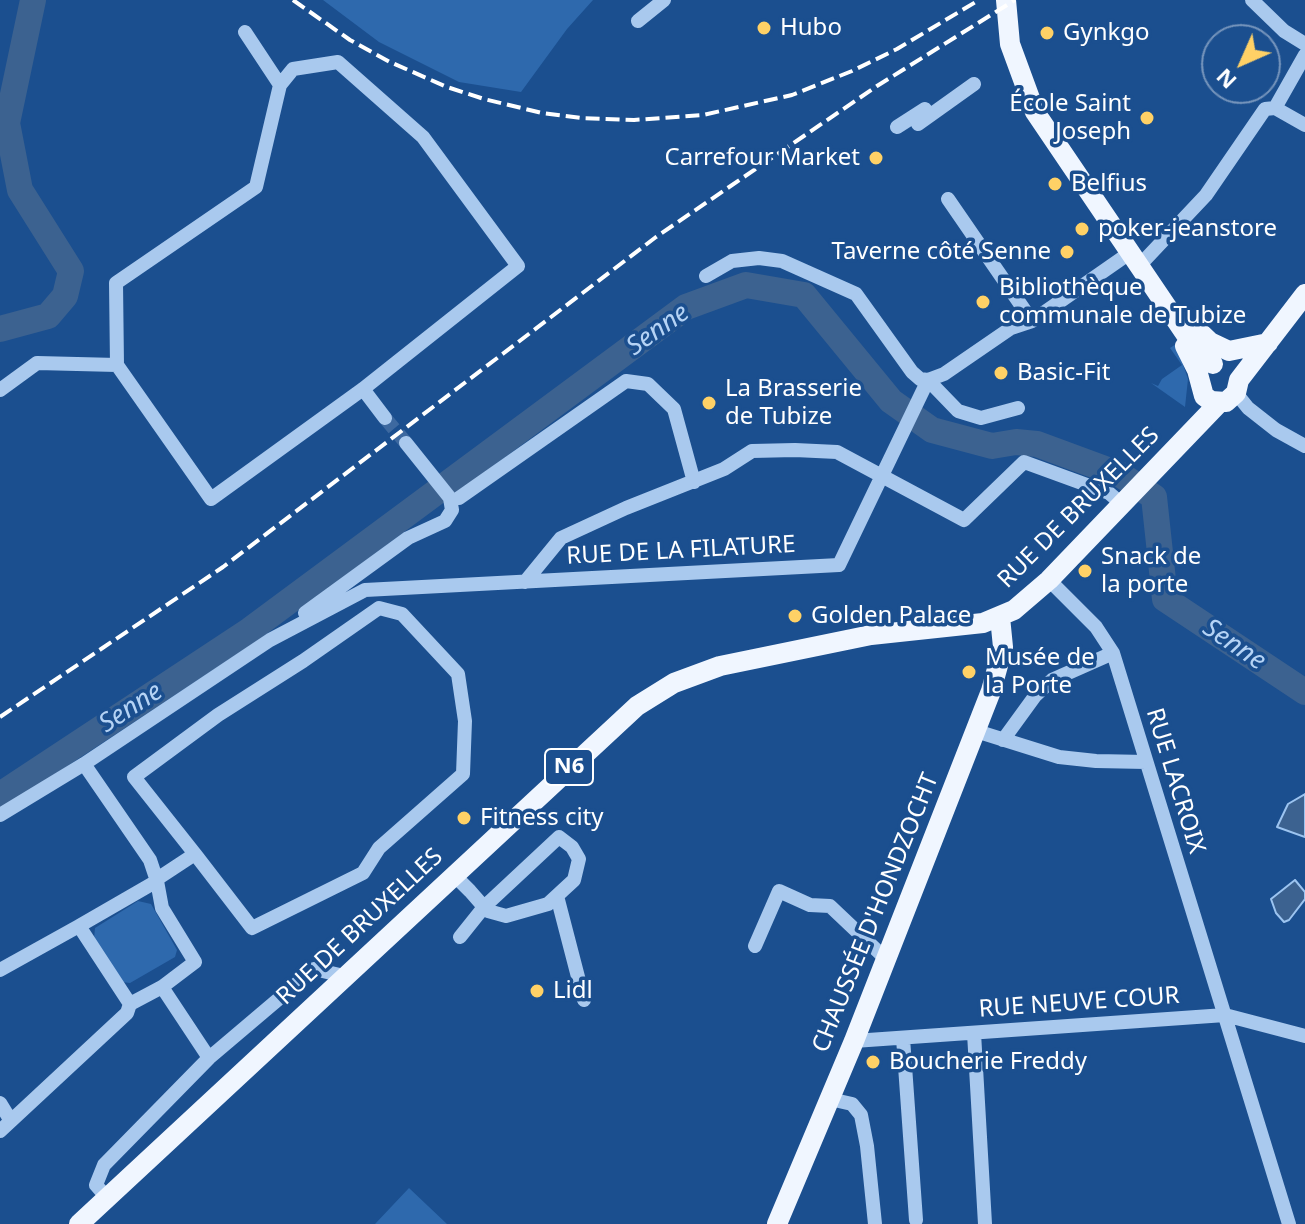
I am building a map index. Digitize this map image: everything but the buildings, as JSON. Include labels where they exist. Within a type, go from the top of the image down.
[{"type":"main road","points":[[1006,0],[1010,44],[1035,112],[1224,388],[1265,347],[1305,294]]},
{"type":"main road","points":[[1174,316],[1186,318],[1198,333],[1229,351],[1265,347]]},
{"type":"main road","name":"RUE DE BRUXELLES","points":[[79,1224],[618,721],[656,693],[720,666],[787,650],[871,635],[983,623],[1021,606],[1152,476],[1224,388]]},
{"type":"main road","name":"CHAUSSÉE D'HONDZOCHT","points":[[777,1224],[854,1041],[976,731],[999,667],[1003,647],[1000,617]]},
{"type":"street","points":[[638,21],[664,0]]},
{"type":"street","points":[[1252,0],[1284,31],[1305,44]]},
{"type":"street","points":[[245,32],[280,85]]},
{"type":"street","points":[[1275,108],[1300,74],[1305,55]]},
{"type":"street","points":[[338,62],[423,137],[518,266],[363,389],[211,499],[117,365],[116,283],[256,187],[280,85],[293,69],[338,62]]},
{"type":"street","points":[[918,124],[974,84]]},
{"type":"street","points":[[897,127],[951,91]]},
{"type":"street","points":[[706,276],[732,261],[759,258],[782,261],[856,294],[912,372],[920,379],[928,380],[944,374],[1011,328],[1032,321],[1136,258],[1206,195],[1265,109],[1275,108],[1305,125]]},
{"type":"street","points":[[948,199],[1032,321]]},
{"type":"street","points":[[0,390],[37,363],[117,365]]},
{"type":"street","points":[[880,476],[928,380]]},
{"type":"street","points":[[928,380],[958,411],[981,418],[1018,408]]},
{"type":"street","points":[[270,640],[408,538],[445,521],[455,498],[626,381],[648,384],[674,409],[694,482]]},
{"type":"street","points":[[1224,388],[1276,430],[1305,446]]},
{"type":"street","points":[[363,389],[385,418]]},
{"type":"street","points":[[406,443],[455,498]]},
{"type":"street","name":"RUE DE LA FILATURE","points":[[525,582],[561,538],[724,469],[752,451],[837,452],[964,520],[1024,462],[1109,493],[1125,503]]},
{"type":"street","name":"RUE DE LA FILATURE","points":[[0,815],[84,764],[270,640],[365,590],[839,565],[880,476]]},
{"type":"street","name":"RUE LACROIX","points":[[1049,580],[1096,627],[1113,653],[1289,1224]]},
{"type":"street","points":[[379,608],[402,614],[458,674],[465,721],[463,774],[379,848],[363,873],[252,928],[195,854],[134,777],[218,715],[379,608]]},
{"type":"street","points":[[1003,740],[1035,696],[1052,680],[1113,653]]},
{"type":"street","points":[[976,731],[1059,757],[1146,762]]},
{"type":"street","points":[[0,1103],[6,1126],[127,1013],[130,1004],[162,987],[195,962],[162,908],[150,860],[84,764]]},
{"type":"street","points":[[454,875],[484,907],[488,911],[506,916],[548,904],[574,880],[579,859],[572,847],[559,837],[484,907],[460,937]]},
{"type":"street","points":[[0,970],[157,880],[195,854]]},
{"type":"street","points":[[755,946],[779,891],[810,905],[830,906],[886,959]]},
{"type":"street","points":[[557,896],[584,1000]]},
{"type":"street","points":[[79,926],[130,1004]]},
{"type":"street","points":[[108,1199],[96,1185],[104,1165],[209,1058],[314,969],[344,976]]},
{"type":"street","points":[[162,987],[209,1058]]},
{"type":"street","name":"RUE NEUVE COUR","points":[[854,1041],[1225,1015],[1305,1036]]},
{"type":"street","points":[[974,1033],[985,1224]]},
{"type":"street","points":[[903,1038],[916,1220]]},
{"type":"street","points":[[830,1099],[852,1104],[861,1115],[875,1224]]},
{"type":"shaded area","points":[[323,0],[593,0],[567,29],[521,92],[459,82],[379,42]]},
{"type":"shaded area","points":[[1176,344],[1188,379],[1185,407],[1151,383],[1158,386],[1162,379],[1182,365],[1170,348]]},
{"type":"shaded area","points":[[1305,794],[1305,837],[1277,827],[1288,804]]},
{"type":"shaded area","points":[[1295,880],[1305,892],[1305,899],[1284,922],[1276,913],[1271,899]]},
{"type":"shaded area","points":[[138,901],[151,904],[177,950],[175,957],[130,983],[122,982],[94,939],[95,928]]},
{"type":"shaded area","points":[[409,1188],[447,1224],[375,1224]]},
{"type":"waterway","points":[[0,329],[48,316],[65,296],[71,271],[20,190],[7,123],[33,0]]},
{"type":"waterway","name":"Senne","points":[[0,795],[250,630],[686,307],[746,285],[804,295],[891,401],[932,430],[992,446],[1016,442],[1037,444],[1121,475],[1154,497],[1165,599],[1305,692]]},
{"type":"tunnel","points":[[385,418],[406,443]]},
{"type":"railway","points":[[293,0],[350,40],[447,87],[542,113],[634,120],[703,115],[792,95],[897,49],[979,0]]},
{"type":"railway","points":[[0,717],[223,567],[656,237],[877,86],[1015,0]]},
{"type":"place","name":"Hubo","points":[[764,28]]},
{"type":"place","name":"Gynkgo","points":[[1047,33]]},
{"type":"place","name":"École Saint Joseph","points":[[1147,118]]},
{"type":"place","name":"Carrefour Market","points":[[876,158]]},
{"type":"place","name":"Belfius","points":[[1055,184]]},
{"type":"place","name":"poker-jeanstore","points":[[1082,229]]},
{"type":"place","name":"Taverne côté Senne","points":[[1067,252]]},
{"type":"place","name":"Bibliothèque communale de Tubize","points":[[983,302]]},
{"type":"place","name":"Basic-Fit","points":[[1001,373]]},
{"type":"place","name":"La Brasserie de Tubize","points":[[709,403]]},
{"type":"place","name":"Snack de la porte","points":[[1085,571]]},
{"type":"place","name":"Golden Palace","points":[[795,616]]},
{"type":"place","name":"Musée de la Porte","points":[[969,672]]},
{"type":"place","name":"Fitness city","points":[[464,818]]},
{"type":"place","name":"Lidl","points":[[537,991]]},
{"type":"place","name":"Boucherie Freddy","points":[[873,1062]]}]
